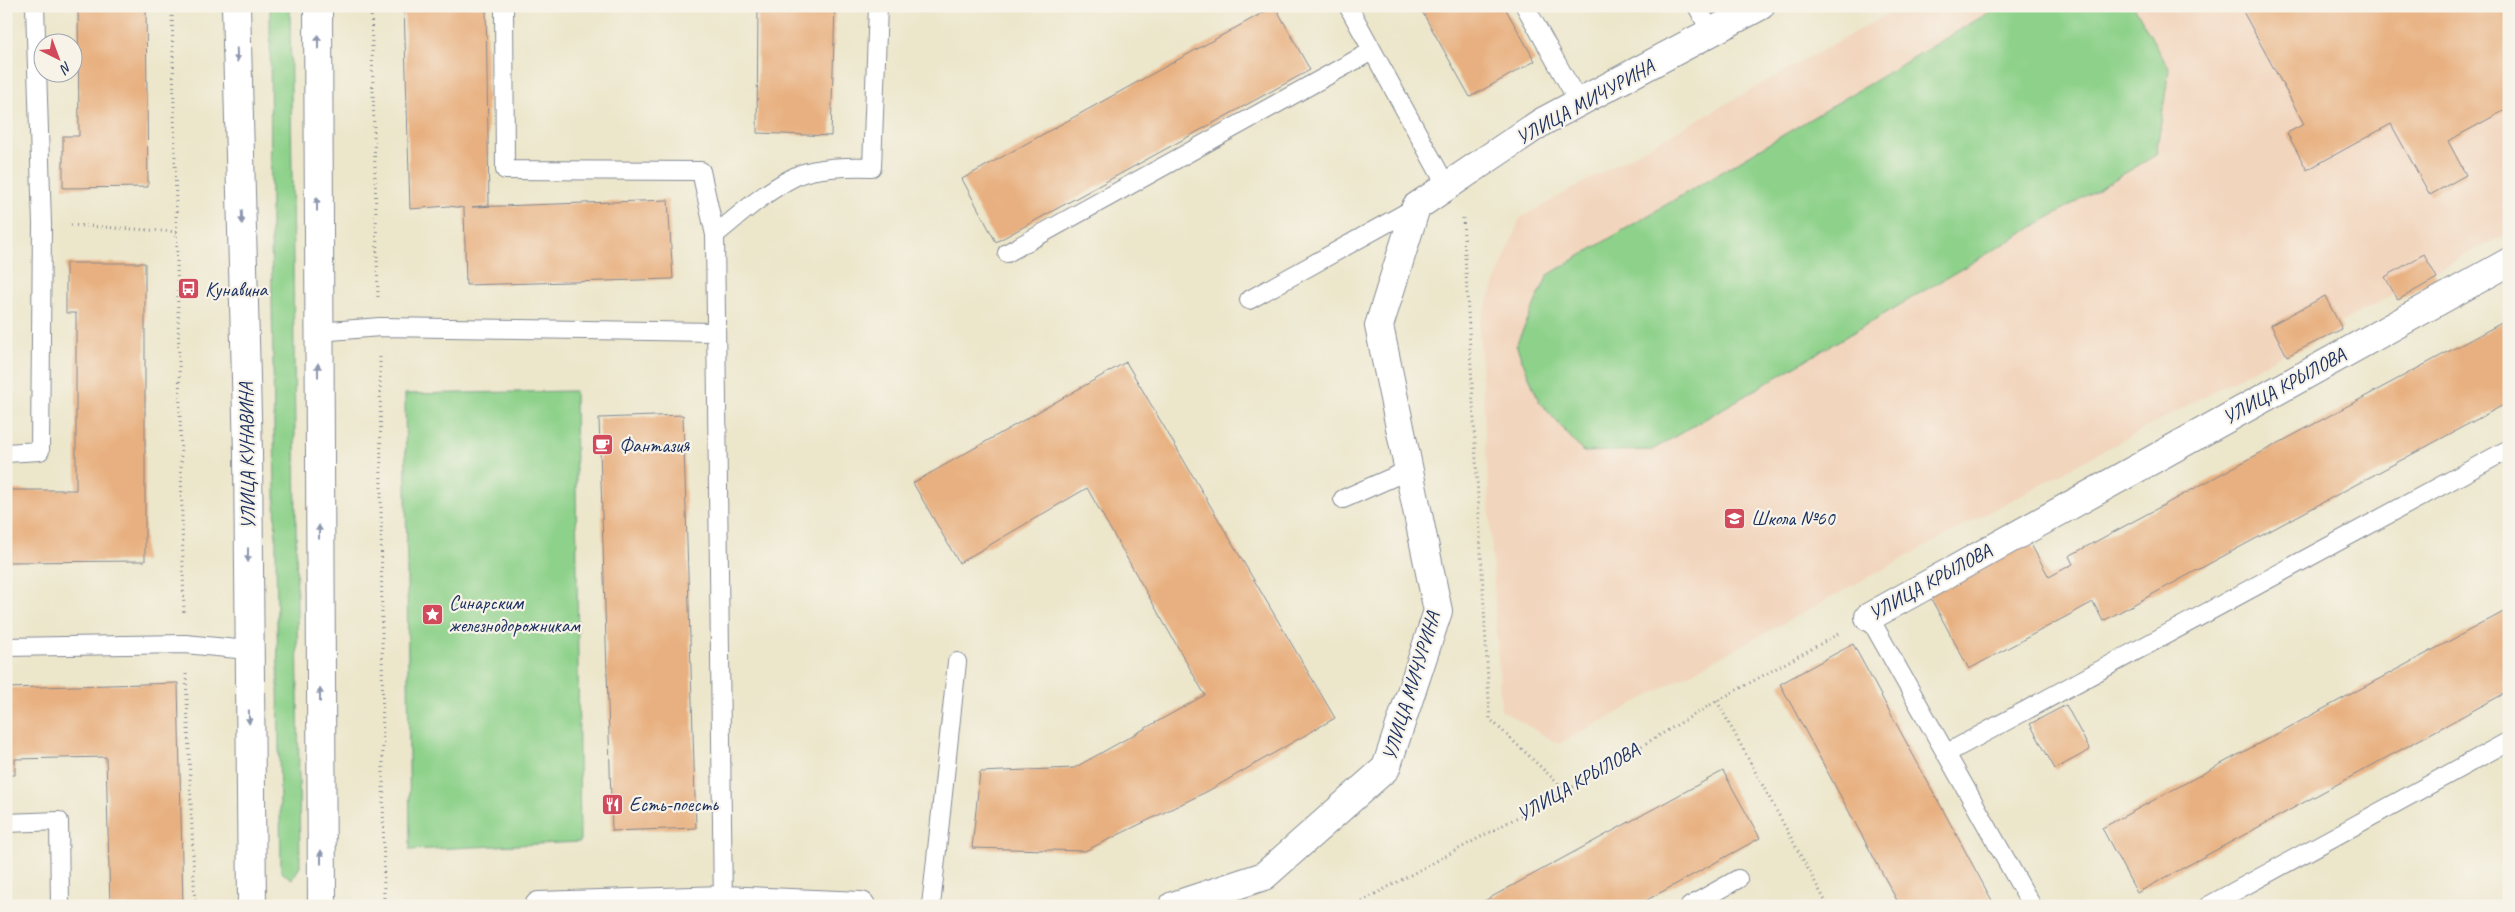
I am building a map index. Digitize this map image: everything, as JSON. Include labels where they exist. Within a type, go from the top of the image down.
[{"type":"street","name":"УЛИЦА КУНАВИНА","points":[[236,6],[248,453],[248,650],[252,906]]},
{"type":"street","points":[[318,6],[322,906]]},
{"type":"street","name":"УЛИЦА МИЧУРИНА","points":[[1173,906],[1264,876],[1386,768],[1438,611],[1379,326],[1416,207],[1542,122],[1760,6]]},
{"type":"street","name":"УЛИЦА КРЫЛОВА","points":[[1869,616],[2509,262]]},
{"type":"street","points":[[539,906],[723,903],[861,906]]},
{"type":"lane","points":[[6,453],[40,451],[42,224],[36,6]]},
{"type":"lane","points":[[504,6],[505,170],[701,171],[714,234],[723,903]]},
{"type":"lane","points":[[714,234],[762,196],[798,175],[849,165],[872,167],[878,6]]},
{"type":"lane","points":[[1348,6],[1372,51],[1454,182]]},
{"type":"lane","points":[[1525,6],[1579,103]]},
{"type":"lane","points":[[1697,6],[1711,32]]},
{"type":"lane","points":[[1007,253],[1372,51]]},
{"type":"lane","points":[[1249,300],[1416,207]]},
{"type":"lane","points":[[318,332],[380,327],[716,332]]},
{"type":"lane","points":[[1947,753],[2509,449]]},
{"type":"lane","points":[[1343,499],[1409,470]]},
{"type":"lane","points":[[1869,616],[2032,906]]},
{"type":"lane","points":[[6,647],[185,644],[248,650]]},
{"type":"lane","points":[[931,906],[957,662]]},
{"type":"lane","points":[[2208,906],[2509,742]]},
{"type":"lane","points":[[6,822],[59,821],[60,906]]},
{"type":"lane","points":[[1690,906],[1738,879]]},
{"type":"path","points":[[172,6],[185,644],[195,906]]},
{"type":"path","points":[[371,6],[380,327],[384,906]]},
{"type":"path","points":[[1454,182],[1490,718],[1566,791]]},
{"type":"path","points":[[42,224],[178,232]]},
{"type":"path","name":"УЛИЦА КРЫЛОВА","points":[[1353,906],[1566,791],[1717,701],[1869,616]]},
{"type":"path","points":[[1717,701],[1828,906]]},
{"type":"shaded area","name":"Школа №60","points":[[1902,6],[2509,6],[2509,232],[1559,744],[1501,710],[1479,325],[1520,218]]},
{"type":"green space","points":[[270,6],[290,6],[300,867],[292,879],[281,872],[271,235]]},
{"type":"green space","points":[[2000,6],[2134,6],[2169,69],[2156,155],[1652,450],[1583,452],[1539,401],[1516,345],[1548,275]]},
{"type":"green space","points":[[575,391],[580,842],[410,850],[405,394]]},
{"type":"building","points":[[78,6],[146,6],[148,187],[63,188],[63,136],[79,136],[79,82],[82,82],[82,32],[78,32]]},
{"type":"building","points":[[404,6],[486,6],[489,205],[472,207],[668,200],[673,279],[466,285],[464,208],[448,206],[410,209]]},
{"type":"building","points":[[758,6],[835,6],[831,136],[757,133]]},
{"type":"building","points":[[1275,6],[1310,70],[996,242],[962,179]]},
{"type":"building","points":[[1419,6],[1504,6],[1535,61],[1470,97]]},
{"type":"building","points":[[2240,6],[2509,6],[2509,108],[2448,141],[2466,175],[2430,195],[2391,124],[2307,170],[2287,133],[2304,124]]},
{"type":"building","points":[[2424,254],[2437,278],[2398,300],[2385,277]]},
{"type":"building","points":[[66,263],[145,263],[145,561],[6,562],[6,490],[76,490],[76,313],[66,313]]},
{"type":"building","points":[[2325,296],[2342,329],[2287,356],[2271,325]]},
{"type":"building","points":[[2509,319],[2509,402],[2103,621],[2093,602],[1969,669],[1928,593],[2028,539],[2049,577],[2073,564],[2069,556]]},
{"type":"building","points":[[1126,362],[1335,718],[1208,791],[1085,851],[972,848],[980,772],[1074,768],[1205,695],[1087,488],[959,563],[913,483]]},
{"type":"building","points":[[683,415],[696,828],[612,831],[599,418]]},
{"type":"building","points":[[2509,609],[2509,691],[2137,893],[2102,828]]},
{"type":"building","points":[[1853,644],[1995,906],[1900,906],[1780,684]]},
{"type":"building","points":[[178,683],[183,906],[110,906],[106,757],[15,759],[15,775],[6,775],[6,688]]},
{"type":"building","points":[[2066,705],[2090,750],[2055,769],[2030,724]]},
{"type":"building","points":[[1723,771],[1760,838],[1636,906],[1475,906]]},
{"type":"place","name":"Кунавина","points":[[189,289]]},
{"type":"place","name":"Фантазия","points":[[603,445]]},
{"type":"place","name":"Школа №60","points":[[1735,518]]},
{"type":"place","name":"Синарским железнодорожникам","points":[[433,614]]},
{"type":"place","name":"Есть-поесть","points":[[613,804]]}]
